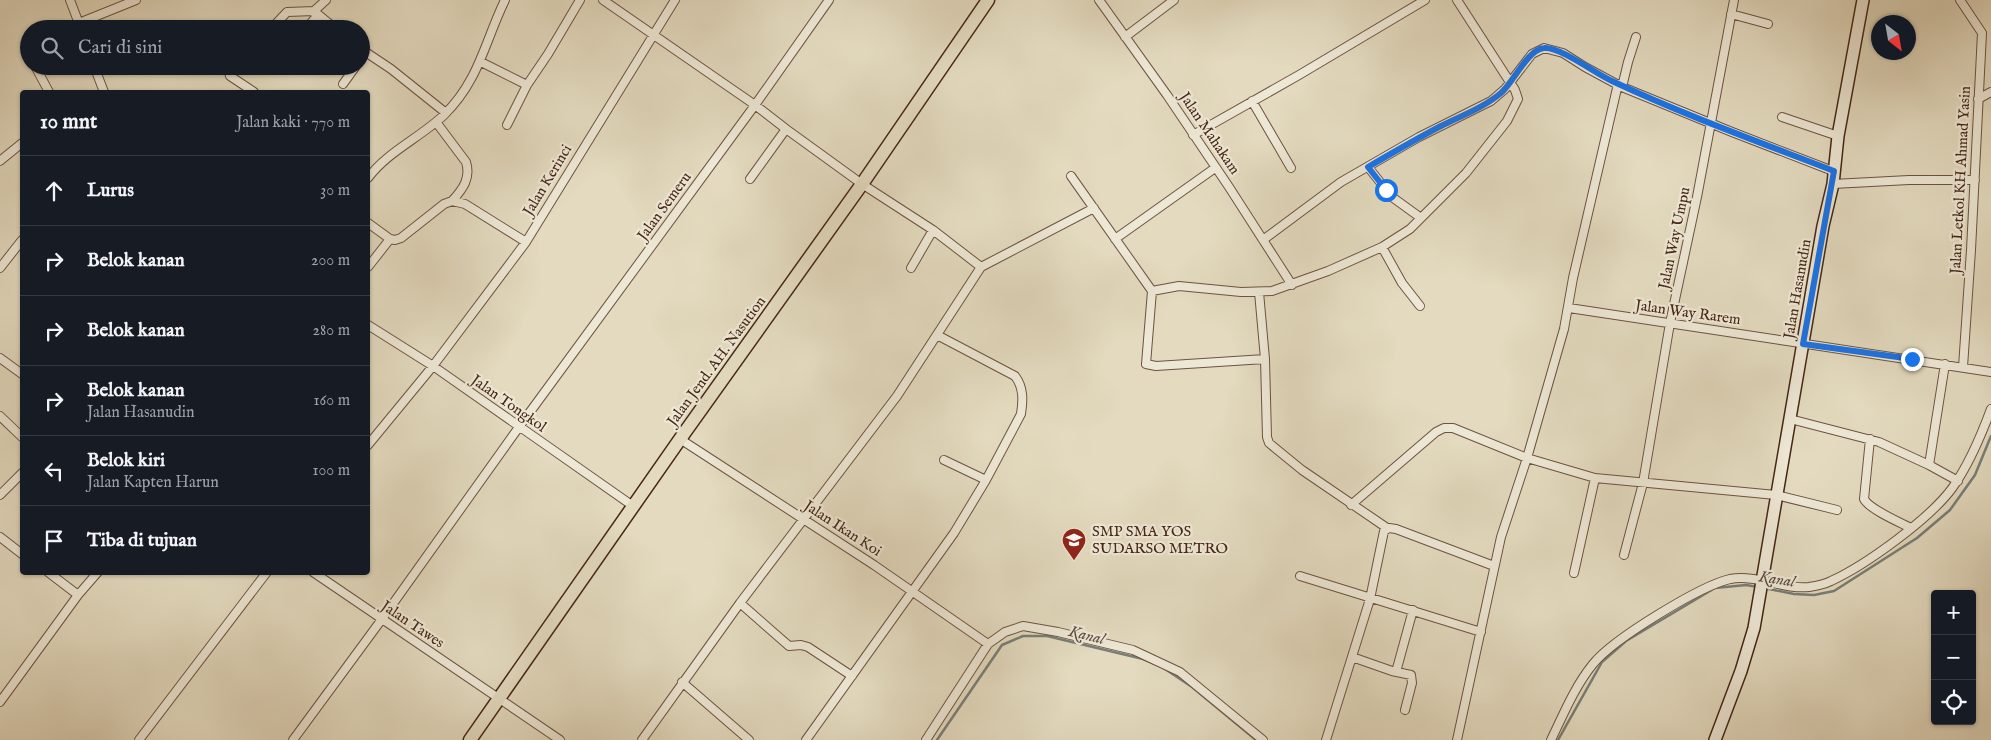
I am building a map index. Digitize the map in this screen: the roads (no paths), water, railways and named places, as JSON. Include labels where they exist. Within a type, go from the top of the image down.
[{"type":"highway","name":"Jalan Jend. AH. Nasution","points":[[470,740],[680,439],[862,184],[988,0]]},
{"type":"main road","name":"Jalan Hasanudin","points":[[1715,740],[1746,656],[1762,582],[1863,0]]},
{"type":"street","points":[[70,0],[78,20]]},
{"type":"street","points":[[93,20],[136,0]]},
{"type":"street","points":[[279,20],[287,12],[314,11],[326,0]]},
{"type":"street","points":[[370,173],[436,122],[446,113],[468,85],[481,62],[505,0]]},
{"type":"street","points":[[507,125],[527,85],[580,0]]},
{"type":"street","points":[[603,0],[756,105],[862,184],[933,230],[982,267]]},
{"type":"street","name":"Jalan Kerinci","points":[[370,444],[433,366],[526,242],[675,0]]},
{"type":"street","name":"Jalan Semeru","points":[[293,740],[382,619],[518,427],[756,105],[829,0]]},
{"type":"street","name":"Jalan Mahakam","points":[[1099,0],[1193,134],[1292,285]]},
{"type":"street","points":[[1125,37],[1174,0]]},
{"type":"street","points":[[1193,134],[1299,75],[1425,0]]},
{"type":"street","points":[[1152,290],[1179,286],[1241,292],[1272,292],[1382,247],[1410,229],[1466,173],[1507,121],[1518,99],[1518,96],[1457,0]]},
{"type":"street","name":"Jalan Way Umpu","points":[[1624,555],[1643,483],[1670,323],[1697,197],[1734,0]]},
{"type":"street","name":"Jalan Letkol KH Ahmad Yasin","points":[[1960,0],[1982,33],[1963,367]]},
{"type":"street","points":[[314,11],[316,17],[314,20]]},
{"type":"street","points":[[314,11],[325,20]]},
{"type":"street","points":[[1731,14],[1768,24]]},
{"type":"street","points":[[1458,740],[1494,566],[1504,528],[1527,458],[1569,308],[1573,278],[1620,85],[1636,37]]},
{"type":"street","points":[[1263,240],[1318,197],[1419,138],[1491,101],[1510,84],[1532,54],[1544,48],[1562,53],[1620,85],[1834,171]]},
{"type":"street","points":[[370,58],[391,69],[446,113]]},
{"type":"street","points":[[481,62],[527,85]]},
{"type":"street","points":[[40,75],[48,90]]},
{"type":"street","points":[[97,75],[103,90]]},
{"type":"street","points":[[230,75],[251,90]]},
{"type":"street","points":[[343,84],[350,75]]},
{"type":"street","points":[[1978,99],[1991,92]]},
{"type":"street","points":[[1252,101],[1291,168]]},
{"type":"street","points":[[1782,117],[1838,136]]},
{"type":"street","points":[[370,224],[390,239],[401,238],[444,204],[452,201],[461,192],[466,181],[468,169],[466,162],[436,122]]},
{"type":"street","points":[[750,179],[786,129]]},
{"type":"street","points":[[0,161],[20,145]]},
{"type":"street","points":[[1368,167],[1392,197],[1420,218]]},
{"type":"street","points":[[1115,239],[1215,168]]},
{"type":"street","points":[[1071,176],[1152,290],[1146,364],[1156,366],[1265,359]]},
{"type":"street","points":[[1832,184],[1909,180],[1974,180]]},
{"type":"street","points":[[452,201],[465,204],[526,242]]},
{"type":"street","points":[[642,740],[740,603],[897,396],[982,267],[1094,208]]},
{"type":"street","points":[[911,268],[933,230]]},
{"type":"street","points":[[370,264],[390,239]]},
{"type":"street","points":[[0,268],[20,243]]},
{"type":"street","points":[[1382,247],[1402,283],[1420,306]]},
{"type":"street","points":[[1259,292],[1265,359],[1267,438],[1269,443],[1302,470],[1387,528],[1396,529],[1494,566]]},
{"type":"street","name":"Jalan Way Rarem","points":[[1569,308],[1991,372]]},
{"type":"street","name":"Jalan Tongkol","points":[[370,327],[433,366],[633,506]]},
{"type":"street","points":[[806,740],[954,532],[986,480],[1021,414],[1023,405],[1022,388],[1015,376],[937,335]]},
{"type":"street","points":[[0,358],[20,373]]},
{"type":"street","points":[[1929,464],[1945,364]]},
{"type":"street","points":[[1551,740],[1586,673],[1594,662],[1621,640],[1664,612],[1712,585],[1731,579],[1796,588],[1826,583],[1864,562],[1911,528],[1942,500],[1958,481],[1979,442],[1991,409]]},
{"type":"street","points":[[0,416],[20,435]]},
{"type":"street","points":[[1790,419],[1870,439],[1929,464],[1958,481]]},
{"type":"street","points":[[1351,505],[1436,432],[1444,428],[1453,428],[1527,458],[1595,478],[1776,495],[1837,510]]},
{"type":"street","name":"Jalan Ikan Koi","points":[[680,439],[913,591],[988,644]]},
{"type":"street","points":[[1870,439],[1865,502],[1911,528]]},
{"type":"street","points":[[944,460],[986,480]]},
{"type":"street","points":[[0,495],[20,475]]},
{"type":"street","points":[[1574,573],[1595,478]]},
{"type":"street","points":[[1326,740],[1370,599],[1383,532],[1387,528]]},
{"type":"street","points":[[0,536],[20,552]]},
{"type":"street","points":[[52,575],[78,595]]},
{"type":"street","points":[[0,702],[78,595],[95,575]]},
{"type":"street","points":[[139,740],[265,575]]},
{"type":"street","name":"Jalan Tawes","points":[[317,575],[560,740]]},
{"type":"street","points":[[1300,576],[1481,632]]},
{"type":"street","points":[[740,603],[789,646],[801,645],[808,647],[852,676]]},
{"type":"street","points":[[1396,672],[1413,610]]},
{"type":"street","points":[[926,740],[988,644],[1005,632],[1023,626],[1058,632],[1133,650],[1180,672],[1263,740]]},
{"type":"street","points":[[1352,657],[1396,672],[1411,675],[1405,710]]},
{"type":"street","points":[[682,682],[749,740]]},
{"type":"waterway","name":"Kanal","points":[[1764,588],[1794,594],[1814,595],[1834,591],[1917,538],[1950,510],[1975,475],[1991,436]]},
{"type":"waterway","name":"Kanal","points":[[1558,740],[1602,662],[1626,641],[1715,588],[1746,585],[1758,587]]},
{"type":"waterway","name":"Kanal","points":[[937,740],[1002,645],[1023,636],[1047,636],[1143,659],[1155,664]]},
{"type":"waterway","name":"Kanal","points":[[1165,669],[1192,687],[1256,740]]},
{"type":"place","name":"SMP SMA YOS SUDARSO METRO","points":[[1074,561]]}]
